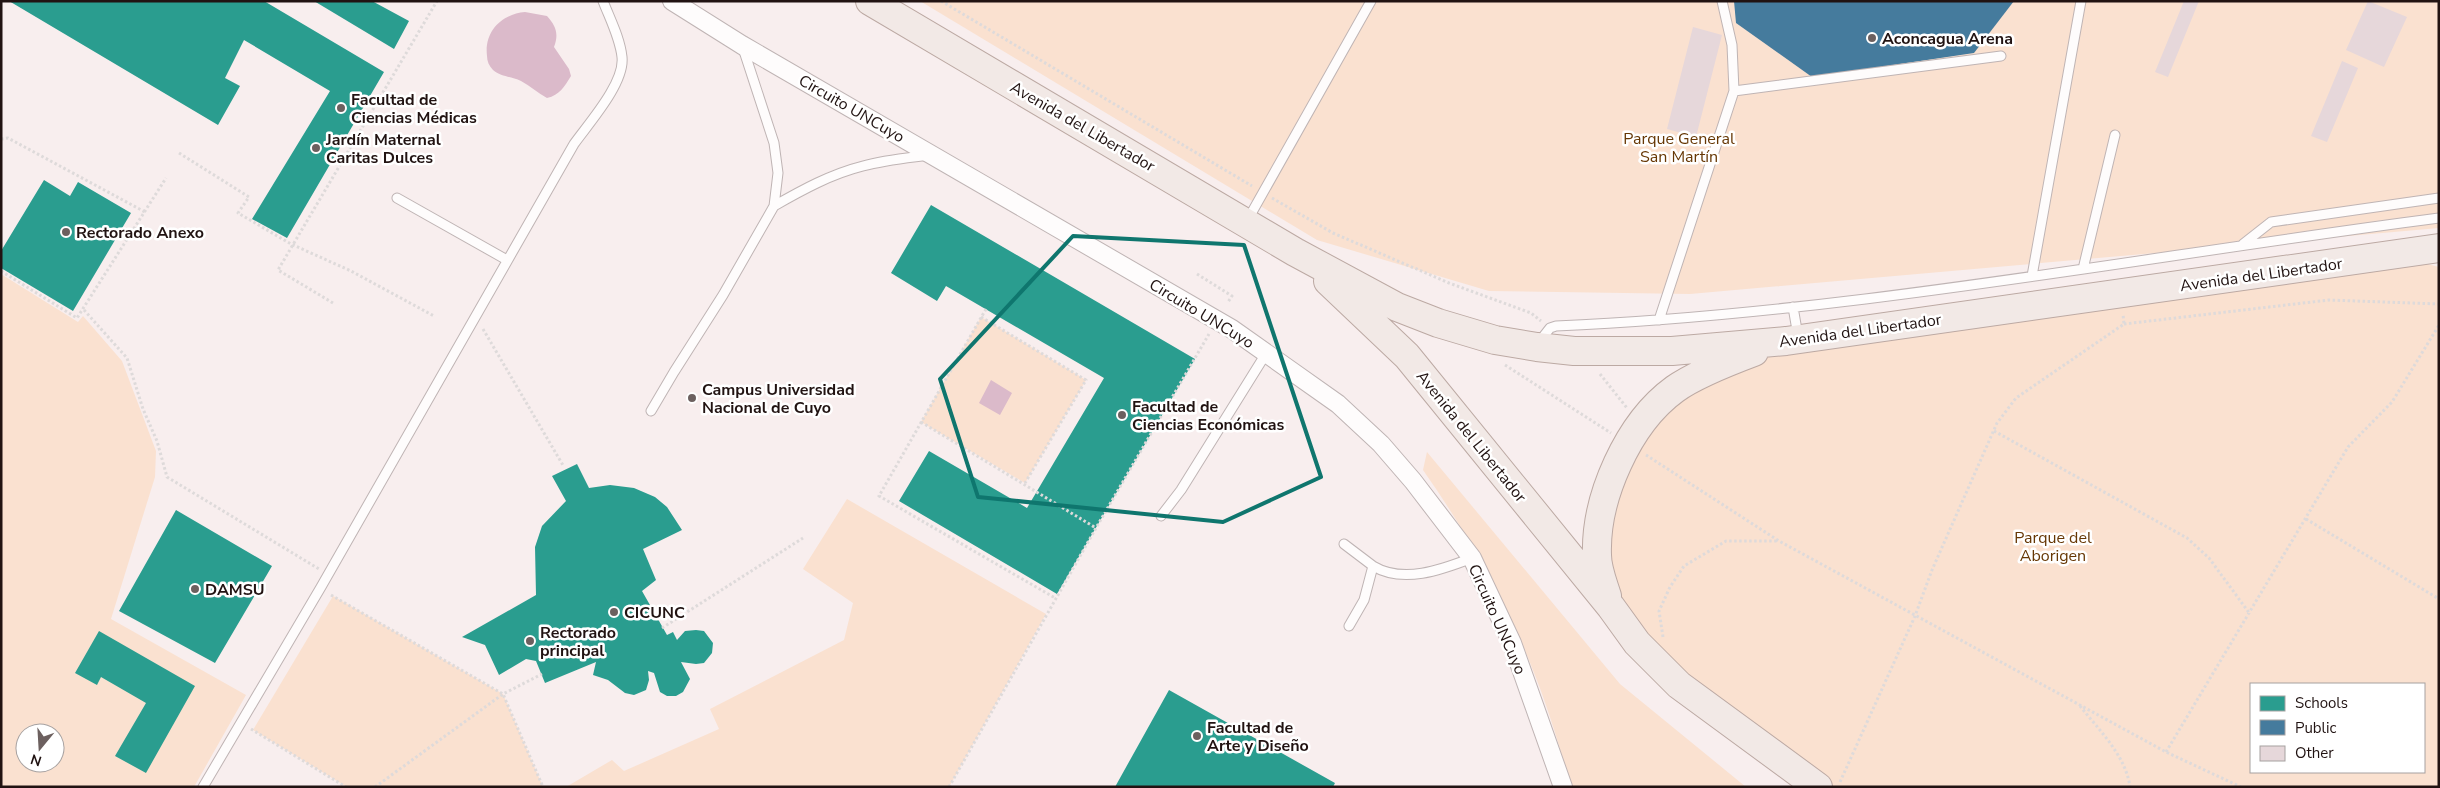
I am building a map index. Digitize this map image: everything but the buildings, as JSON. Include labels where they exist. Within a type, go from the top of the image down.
[{"type":"main road","name":"Avenida del Libertador","points":[[870,1],[1295,252],[1397,307],[1438,323],[1495,340],[1544,337],[1574,351],[1672,351],[1792,340],[2396,256],[2439,267]]},
{"type":"main road","points":[[2396,256],[2439,248]]},
{"type":"main road","name":"Avenida del Libertador","points":[[1295,252],[1372,320],[1407,356],[1611,607],[1637,643],[1679,685],[1807,782]]},
{"type":"main road","points":[[1611,607],[1597,557],[1598,536],[1601,511],[1608,489],[1628,444],[1648,415],[1675,389],[1743,356],[1792,340]]},
{"type":"street","name":"Circuito UNCuyo","points":[[672,1],[742,45],[1232,329],[1338,404],[1381,444],[1414,481],[1472,558],[1512,643],[1563,787]]},
{"type":"lane","points":[[202,787],[328,574],[574,144],[617,83],[622,58],[615,31],[603,1]]},
{"type":"lane","points":[[1247,222],[1371,1]]},
{"type":"lane","points":[[1660,320],[1734,91],[1732,45],[1722,1]]},
{"type":"lane","points":[[2032,276],[2081,1]]},
{"type":"lane","points":[[651,411],[723,296],[774,206],[778,173],[774,143],[742,45]]},
{"type":"lane","points":[[1734,91],[2001,56]]},
{"type":"lane","points":[[2083,269],[2115,136]]},
{"type":"lane","points":[[774,206],[812,185],[863,166],[933,154]]},
{"type":"lane","points":[[397,198],[507,260]]},
{"type":"lane","points":[[2242,245],[2271,222],[2439,198]]},
{"type":"lane","points":[[1544,337],[1660,320],[1793,307],[2032,276],[2439,218]]},
{"type":"lane","points":[[1792,340],[1793,307]]},
{"type":"lane","points":[[1161,516],[1181,490],[1267,352]]},
{"type":"lane","points":[[1344,544],[1381,571],[1412,574],[1435,572],[1472,558]]},
{"type":"lane","points":[[1349,626],[1364,600],[1373,566]]},
{"type":"path","points":[[333,303],[278,270],[437,1]]},
{"type":"path","points":[[941,1],[1332,233],[1449,283],[1531,313],[1544,337]]},
{"type":"path","points":[[1,140],[8,138],[145,212]]},
{"type":"path","points":[[179,153],[248,197],[238,213],[292,244],[351,271],[434,316]]},
{"type":"path","points":[[1,271],[77,318],[84,310],[166,178]]},
{"type":"path","points":[[1196,274],[1232,296],[1228,302]]},
{"type":"path","points":[[2120,294],[2124,324]]},
{"type":"path","points":[[1837,787],[1994,431],[2016,398],[2124,324],[2329,300],[2439,304]]},
{"type":"path","points":[[986,309],[879,496],[1055,598]]},
{"type":"path","points":[[84,310],[127,358],[157,441],[167,477],[328,574]]},
{"type":"path","points":[[475,315],[564,467]]},
{"type":"path","points":[[981,317],[1086,380],[1025,483]]},
{"type":"path","points":[[2166,752],[2348,447],[2392,402],[2439,325]]},
{"type":"path","points":[[949,787],[1055,598],[1210,334]]},
{"type":"path","points":[[1598,351],[1599,372],[1632,414]]},
{"type":"path","points":[[1504,365],[1779,541],[2166,752],[2241,787]]},
{"type":"path","points":[[922,422],[1096,528]]},
{"type":"path","points":[[1994,431],[2187,538],[2209,558],[2250,614]]},
{"type":"path","points":[[2306,518],[2439,599]]},
{"type":"path","points":[[662,628],[803,538]]},
{"type":"path","points":[[1664,639],[1659,611],[1670,587],[1684,566],[1726,541],[1779,541]]},
{"type":"path","points":[[333,596],[503,694],[544,787]]},
{"type":"path","points":[[375,787],[503,694],[542,674]]},
{"type":"path","points":[[2078,703],[2112,747],[2128,772],[2130,787]]},
{"type":"path","points":[[253,730],[346,787]]},
{"type":"highlighted area","points":[[1073,236],[1244,245],[1321,477],[1223,522],[978,497],[940,379]]},
{"type":"green space","name":"Parque General San Martín","points":[[920,1],[2439,1],[2439,228],[1690,294],[1489,291],[1317,240]]},
{"type":"green space","name":"Parque del Aborigen","points":[[2396,256],[2439,267],[2439,787],[1818,787],[1679,685],[1601,578],[1597,557],[1647,415],[1743,356]]},
{"type":"green space","points":[[1,274],[78,322],[83,316],[122,361],[156,451],[155,477],[111,619],[246,695],[194,787],[1,787]]},
{"type":"green space","points":[[981,317],[1086,380],[1025,483],[921,422]]},
{"type":"green space","points":[[1427,452],[1620,684],[1746,787],[1570,787],[1545,701],[1512,621],[1471,545],[1423,470]]},
{"type":"green space","points":[[847,499],[1046,614],[949,787],[566,787],[612,760],[624,771],[719,729],[710,709],[844,640],[853,603],[803,569]]},
{"type":"green space","points":[[333,596],[503,694],[543,787],[347,787],[253,730]]},
{"type":"shaded area","points":[[525,12],[547,16],[556,34],[554,47],[569,69],[571,76],[564,87],[551,97],[547,98],[521,81],[496,72],[488,62],[488,39],[496,25],[509,16]]},
{"type":"shaded area","points":[[991,380],[1012,393],[1000,415],[979,403]]},
{"type":"place","name":"Aconcagua Arena","points":[[1872,38]]},
{"type":"place","name":"Facultad de Ciencias Médicas","points":[[341,108]]},
{"type":"place","name":"Jardín Maternal Caritas Dulces","points":[[316,148]]},
{"type":"place","name":"Rectorado Anexo","points":[[66,232]]},
{"type":"place","name":"Campus Universidad Nacional de Cuyo","points":[[692,398]]},
{"type":"place","name":"Facultad de Ciencias Económicas","points":[[1122,415]]},
{"type":"place","name":"DAMSU","points":[[195,589]]},
{"type":"place","name":"CICUNC","points":[[614,612]]},
{"type":"place","name":"Rectorado principal","points":[[530,641]]},
{"type":"place","name":"Facultad de Arte y Diseño","points":[[1197,736]]}]
